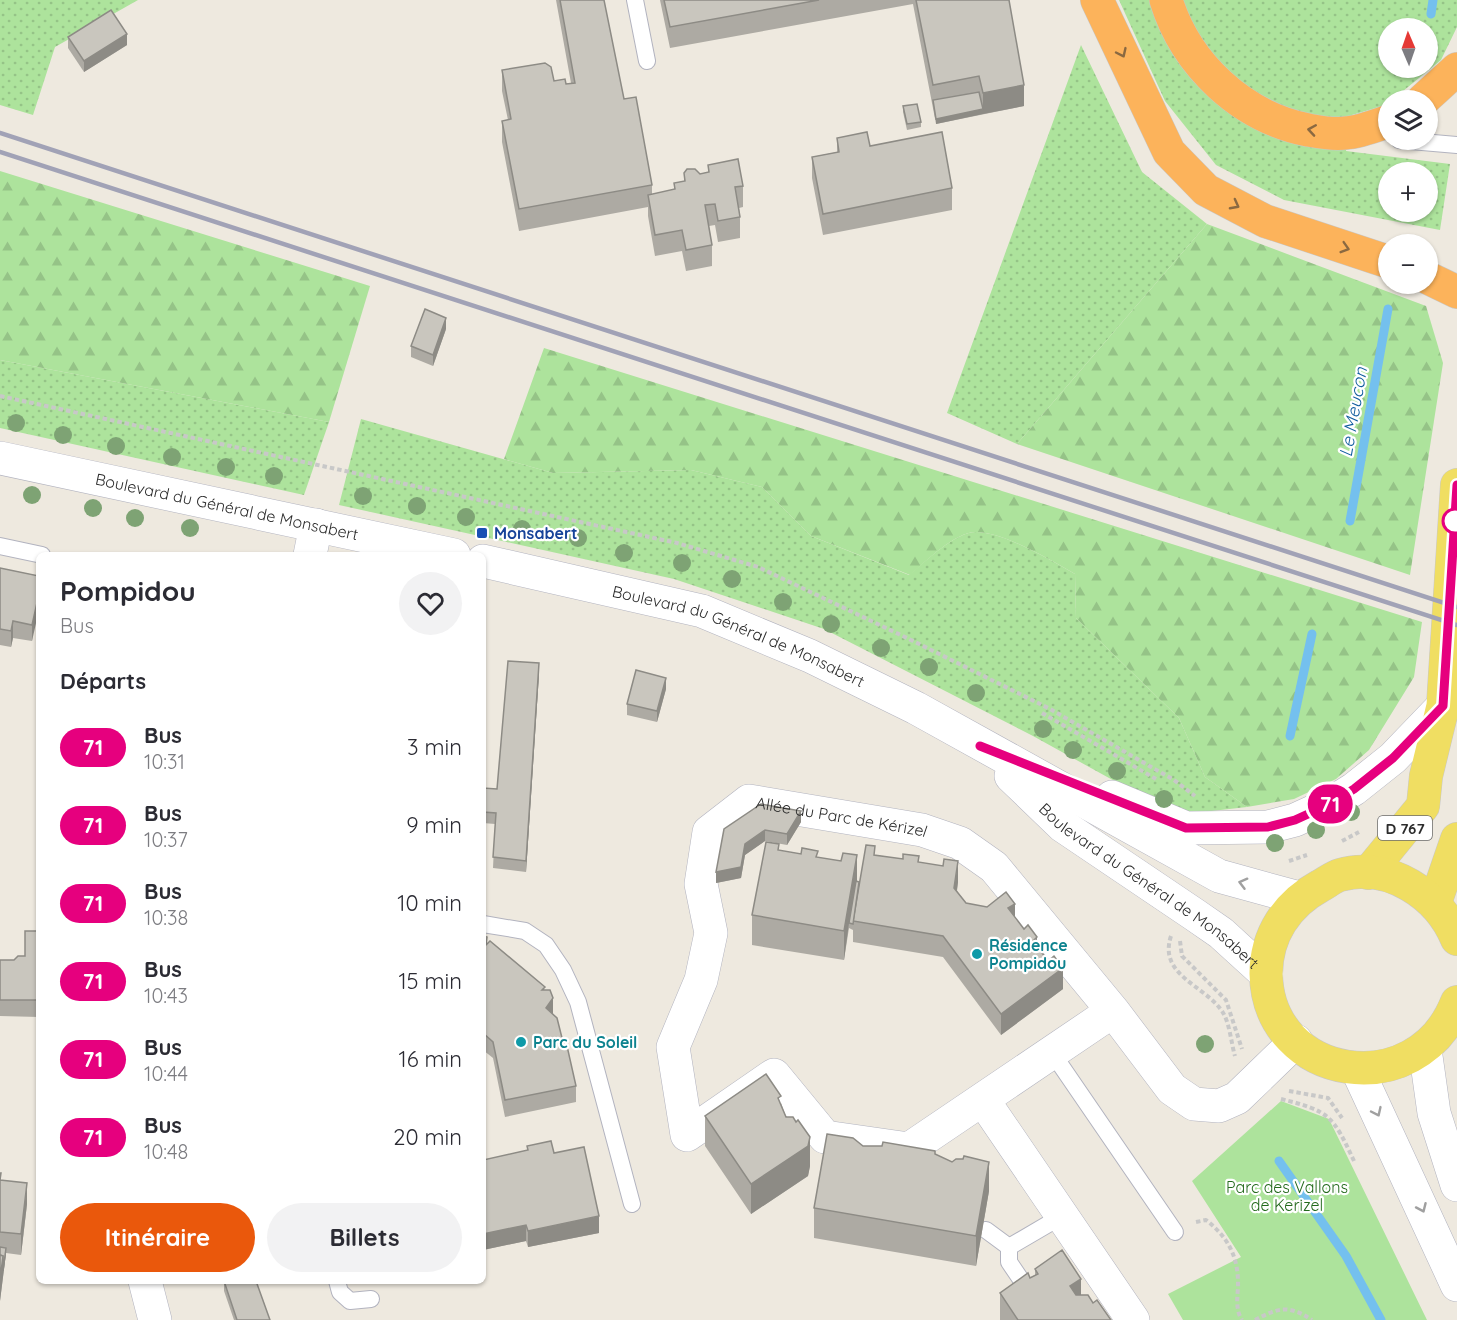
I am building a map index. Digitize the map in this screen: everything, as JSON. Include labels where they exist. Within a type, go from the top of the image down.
[{"type":"highway","points":[[1097,0],[1169,152],[1206,190],[1265,221],[1378,258]]},
{"type":"highway","points":[[1166,0],[1171,17],[1184,42],[1202,65],[1251,110],[1282,124],[1344,134],[1378,124]]},
{"type":"highway","points":[[1434,90],[1457,69]]},
{"type":"highway","points":[[1438,283],[1457,292]]},
{"type":"main road","name":"Boulevard du Général de Monsabert","points":[[0,458],[313,540],[426,552]]},
{"type":"main road","name":"D 767","points":[[1368,873],[1382,839],[1407,798],[1426,777],[1443,706],[1457,485]]},
{"type":"main road","name":"Boulevard du Général de Monsabert","points":[[486,562],[702,610],[810,656],[916,708],[980,746],[1219,876],[1299,898]]},
{"type":"main road","points":[[980,746],[1186,828],[1268,827],[1295,820],[1330,804],[1354,789],[1393,758],[1443,706]]},
{"type":"main road","name":"Boulevard du Général de Monsabert","points":[[980,746],[1063,826],[1184,922],[1221,933],[1266,974]]},
{"type":"main road","name":"Allée du Parc de Kérizel","points":[[1113,1011],[909,1149],[825,1137],[774,1075],[687,1136],[673,1047],[701,980],[711,933],[701,884],[709,832],[749,801],[922,830],[960,843],[994,867],[1113,1011],[1172,1089],[1194,1104],[1219,1106],[1236,1098],[1296,1041]]},
{"type":"main road","name":"D 767","points":[[1436,903],[1457,839]]},
{"type":"main road","points":[[1455,1011],[1425,1048],[1404,1061],[1381,1067],[1357,1069],[1335,1065],[1314,1055],[1296,1041],[1280,1022],[1266,974],[1269,946],[1281,920],[1299,898],[1340,875],[1368,873],[1393,877],[1416,888],[1436,903],[1448,919],[1457,939]]},
{"type":"main road","points":[[1425,1048],[1434,1113],[1457,1185]]},
{"type":"main road","points":[[1357,1069],[1457,1286]]},
{"type":"main road","points":[[983,1100],[1133,1320]]},
{"type":"main road","points":[[146,1284],[155,1320]]},
{"type":"lane","points":[[635,0],[647,61]]},
{"type":"lane","points":[[1344,134],[1378,137]]},
{"type":"lane","points":[[1438,144],[1457,146]]},
{"type":"lane","points":[[0,546],[36,554]]},
{"type":"lane","points":[[486,924],[525,931],[546,945],[563,970],[578,1002],[632,1204]]},
{"type":"lane","points":[[1052,1051],[1175,1232]]},
{"type":"lane","points":[[1009,1247],[1062,1216]]},
{"type":"lane","points":[[986,1230],[1009,1247]]},
{"type":"lane","points":[[1009,1247],[1009,1262],[1028,1290]]},
{"type":"lane","points":[[338,1284],[340,1292],[350,1301],[371,1299]]},
{"type":"path","points":[[0,396],[677,543],[758,567],[1050,709],[1174,780],[1199,798]]},
{"type":"path","points":[[1184,922],[1179,941],[1182,956],[1226,1000],[1244,1056]]},
{"type":"path","points":[[1184,922],[1168,951],[1174,969],[1221,1009],[1237,1065]]},
{"type":"path","points":[[1282,1090],[1328,1098],[1343,1119]]},
{"type":"path","points":[[1277,1099],[1314,1107],[1324,1113],[1341,1133],[1354,1161]]},
{"type":"path","points":[[1206,1220],[1222,1233],[1234,1251],[1238,1279],[1237,1305],[1242,1320]]},
{"type":"path","points":[[1256,1320],[1276,1308],[1294,1310],[1312,1320]]},
{"type":"green space","points":[[0,0],[138,0],[55,47],[33,115],[0,105]]},
{"type":"green space","points":[[1119,0],[1457,0],[1457,27],[1438,62],[1438,18],[1378,18],[1378,78],[1419,78],[1404,90],[1378,90],[1378,107],[1352,115],[1346,151],[1434,162],[1378,162],[1378,218],[1284,200],[1216,165],[1165,101]]},
{"type":"green space","points":[[1081,45],[1142,172],[1207,224],[1017,444],[947,413]]},
{"type":"green space","points":[[1438,162],[1450,164],[1440,230],[1398,222],[1438,222]]},
{"type":"green space","points":[[0,171],[370,286],[329,422],[0,360]]},
{"type":"green space","points":[[1207,224],[1378,288],[1378,294],[1394,294],[1426,306],[1443,363],[1410,575],[1017,444]]},
{"type":"green space","points":[[544,348],[1422,622],[1414,677],[1369,750],[1336,779],[1294,799],[1247,807],[1205,777],[1179,718],[1076,618],[1075,574],[1027,548],[987,533],[968,533],[950,542],[910,575],[811,536],[762,487],[691,470],[553,473],[504,459]]},
{"type":"green space","points":[[0,360],[329,422],[304,495],[0,428]]},
{"type":"green space","points":[[361,419],[553,473],[691,470],[762,487],[811,536],[909,575],[950,542],[968,533],[987,533],[1013,542],[1075,574],[1076,618],[1179,718],[1205,777],[1247,807],[1176,815],[1033,736],[824,629],[674,579],[339,505]]},
{"type":"green space","name":"Parc des Vallons de Kerizel","points":[[1281,1101],[1329,1119],[1427,1320],[1183,1320],[1168,1294],[1241,1257],[1192,1181]]},
{"type":"building","points":[[560,0],[604,0],[624,99],[636,97],[652,185],[519,209],[502,121],[511,119],[502,70],[545,63],[551,67],[554,81],[565,79],[566,84],[575,83]]},
{"type":"building","points":[[664,0],[819,0],[670,27]]},
{"type":"building","points":[[916,0],[1009,0],[1024,85],[983,93],[979,76],[933,85]]},
{"type":"building","points":[[111,10],[127,34],[84,61],[68,37]]},
{"type":"building","points":[[979,92],[983,109],[936,119],[933,100]]},
{"type":"building","points":[[917,104],[921,122],[907,124],[903,106]]},
{"type":"building","points":[[867,132],[870,146],[942,132],[952,188],[823,214],[812,157],[839,152],[837,138]]},
{"type":"building","points":[[738,159],[743,186],[735,187],[740,217],[718,221],[715,204],[705,205],[712,245],[686,250],[682,230],[655,235],[648,195],[675,189],[674,183],[685,181],[684,173],[687,169],[695,169],[700,174],[709,172],[708,165]]},
{"type":"building","points":[[425,309],[446,318],[433,355],[411,346]]},
{"type":"building","points":[[0,568],[36,575],[36,607],[32,625],[13,621],[11,631],[0,629]]},
{"type":"building","points":[[508,661],[539,663],[526,861],[493,857],[496,813],[486,812],[486,788],[497,789]]},
{"type":"building","points":[[636,670],[666,678],[657,711],[627,704]]},
{"type":"building","points":[[761,804],[801,811],[787,834],[765,830],[745,844],[741,867],[716,872],[724,829]]},
{"type":"building","points":[[766,842],[779,844],[778,850],[801,854],[802,848],[818,851],[816,857],[841,861],[843,853],[857,855],[844,931],[752,915]]},
{"type":"building","name":"Résidence Pompidou","points":[[866,845],[875,846],[874,855],[903,859],[903,854],[919,856],[918,862],[943,866],[944,859],[958,861],[954,888],[966,903],[987,907],[1006,892],[1015,904],[1008,908],[1024,929],[1028,925],[1037,937],[1033,941],[1048,961],[1054,956],[1063,968],[1001,1014],[943,936],[853,921]]},
{"type":"building","points":[[856,881],[859,882],[853,924],[849,923]]},
{"type":"building","points":[[25,931],[36,931],[36,1000],[0,1000],[0,960],[14,960],[18,956],[25,956]]},
{"type":"building","name":"Parc du Soleil","points":[[490,941],[545,987],[542,990],[550,990],[553,998],[546,1008],[557,1018],[564,1046],[567,1046],[576,1086],[505,1100],[493,1042],[486,1036],[486,945]]},
{"type":"building","points":[[766,1074],[781,1096],[778,1098],[786,1117],[793,1117],[796,1122],[798,1120],[810,1137],[808,1146],[751,1184],[705,1116]]},
{"type":"building","points":[[827,1134],[853,1138],[863,1146],[882,1146],[883,1142],[935,1151],[935,1154],[952,1162],[956,1159],[963,1159],[964,1156],[989,1162],[976,1236],[814,1208]]},
{"type":"building","points":[[551,1141],[554,1153],[584,1147],[599,1216],[528,1231],[526,1225],[486,1233],[486,1159],[528,1150],[527,1146]]},
{"type":"building","points":[[0,1180],[27,1183],[21,1234],[0,1232]]},
{"type":"building","points":[[0,1247],[6,1248],[3,1271],[3,1256],[0,1255]]},
{"type":"building","points":[[1062,1250],[1081,1279],[1070,1286],[1076,1295],[1088,1295],[1093,1303],[1097,1300],[1111,1320],[1018,1320],[1000,1293],[1028,1273],[1030,1278],[1038,1274],[1035,1269]]},
{"type":"building","points":[[0,1255],[3,1256],[0,1280]]},
{"type":"building","points":[[225,1284],[257,1284],[270,1320],[237,1320]]},
{"type":"waterway","name":"Le Meucon","points":[[1431,14],[1433,0]]},
{"type":"waterway","name":"Le Meucon","points":[[1350,521],[1388,309]]},
{"type":"waterway","name":"Le Meucon","points":[[1290,736],[1312,634]]},
{"type":"waterway","name":"Le Meucon","points":[[1279,1161],[1346,1256],[1381,1320]]},
{"type":"railway","points":[[0,133],[1457,607]]},
{"type":"railway","points":[[0,152],[1457,625]]},
{"type":"bus line","name":"71","points":[[980,746],[1186,828],[1220,830],[1268,827],[1295,820],[1330,804],[1354,789],[1393,758],[1443,706],[1457,485]]},
{"type":"place","name":"Monsabert","points":[[482,533]]},
{"type":"place","name":"Résidence Pompidou","points":[[977,954]]},
{"type":"place","name":"Parc du Soleil","points":[[521,1042]]}]
